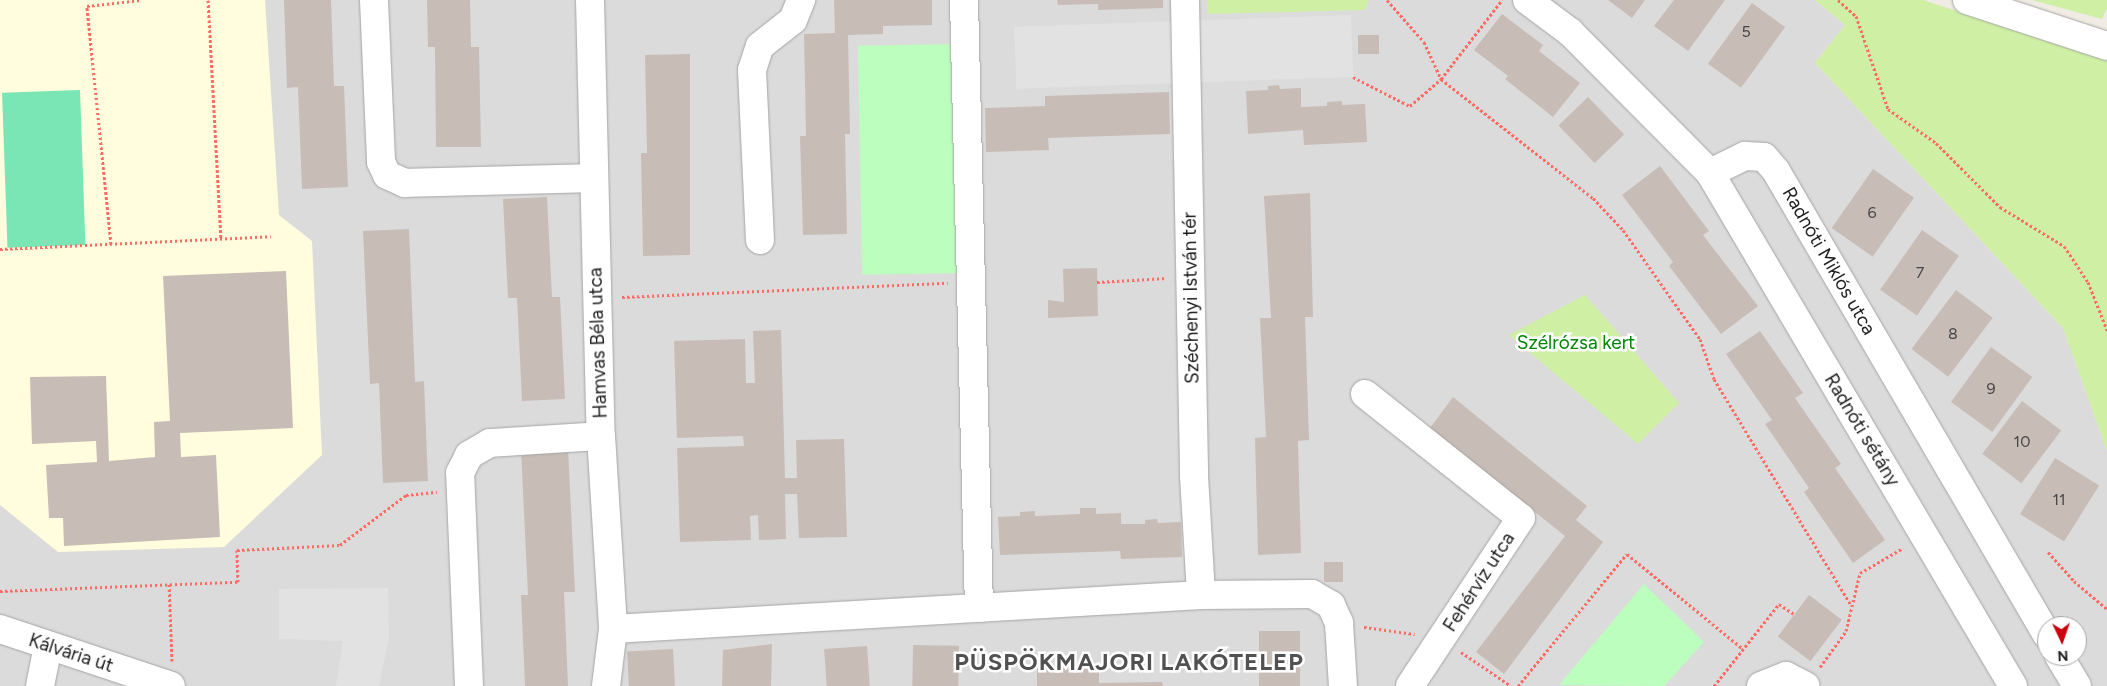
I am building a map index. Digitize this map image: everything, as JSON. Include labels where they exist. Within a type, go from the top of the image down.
[{"type":"street","points":[[374,0],[381,162],[387,174],[405,183],[592,178]]},
{"type":"street","name":"Hamvas Béla utca","points":[[590,0],[592,178],[601,436],[613,629],[606,686]]},
{"type":"street","points":[[760,240],[752,70],[760,46],[793,20],[801,0]]},
{"type":"street","points":[[964,0],[979,608]]},
{"type":"street","name":"Széchenyi István tér","points":[[1185,0],[1194,476],[1201,595]]},
{"type":"street","points":[[1527,0],[1570,32],[1710,173]]},
{"type":"street","points":[[1967,0],[2107,46]]},
{"type":"street","name":"Radnóti Miklós utca","points":[[1710,173],[1745,156],[1764,156],[1776,171],[2037,618]]},
{"type":"street","name":"Radnóti sétány","points":[[1710,173],[2013,686]]},
{"type":"street","name":"Fehérvíz utca","points":[[1365,394],[1521,518],[1410,686]]},
{"type":"street","points":[[469,686],[460,473],[469,455],[490,443],[601,436]]},
{"type":"street","points":[[613,629],[1201,595],[1312,594],[1331,605],[1339,623],[1342,686]]},
{"type":"street","name":"Kálvária út","points":[[0,629],[169,685]]},
{"type":"street","points":[[40,686],[48,646]]},
{"type":"street","points":[[2065,666],[2077,686]]},
{"type":"street","points":[[1761,686],[1786,676],[1806,686]]},
{"type":"path","points":[[111,244],[87,6],[141,0]]},
{"type":"path","points":[[208,0],[221,238]]},
{"type":"path","points":[[1387,0],[1396,6],[1424,42],[1441,79],[1600,204],[1624,230],[1700,339],[1714,379],[1851,605]]},
{"type":"path","points":[[1353,77],[1410,106],[1441,79],[1503,0]]},
{"type":"path","points":[[1838,0],[1856,16],[1888,109],[1936,143],[2000,207],[2064,246],[2088,282],[2107,330]]},
{"type":"path","points":[[0,248],[271,236]]},
{"type":"path","points":[[1097,282],[1190,276]]},
{"type":"path","points":[[596,298],[971,282]]},
{"type":"path","points":[[0,591],[238,582],[237,550],[340,544],[406,495],[461,489]]},
{"type":"path","points":[[2048,552],[2107,609]]},
{"type":"path","points":[[1518,686],[1627,554],[1743,649]]},
{"type":"path","points":[[1806,686],[1846,631],[1860,573]]},
{"type":"path","points":[[169,584],[172,663],[169,685]]},
{"type":"path","points":[[1714,686],[1779,604],[1794,614]]},
{"type":"path","points":[[1339,623],[1442,638],[1511,686]]},
{"type":"shaded area","points":[[0,0],[1815,0],[1845,25],[1815,63],[2063,328],[2107,451],[2107,686],[0,686]]},
{"type":"shaded area","points":[[0,0],[265,0],[279,215],[312,241],[322,455],[224,547],[58,552],[0,505]]},
{"type":"shaded area","points":[[1351,15],[1353,77],[1016,89],[1014,27]]},
{"type":"shaded area","points":[[388,588],[389,637],[379,686],[336,686],[343,641],[279,639],[279,589]]},
{"type":"green space","points":[[1207,0],[1369,0],[1365,10],[1208,14]]},
{"type":"green space","points":[[1815,0],[1923,0],[2107,60],[2107,451],[2063,328],[1815,63],[1845,25]]},
{"type":"green space","points":[[2032,0],[2107,0],[2107,8],[2102,19]]},
{"type":"green space","points":[[958,44],[962,273],[862,275],[858,46]]},
{"type":"green space","points":[[80,90],[85,245],[7,248],[2,93]]},
{"type":"green space","name":"Szélrózsa kert","points":[[1585,295],[1679,403],[1638,444],[1509,335]]},
{"type":"green space","points":[[1644,584],[1704,642],[1664,686],[1559,685]]},
{"type":"building","points":[[284,0],[331,0],[334,86],[344,86],[348,187],[302,189],[298,87],[287,88]]},
{"type":"building","points":[[427,0],[470,0],[471,47],[479,47],[481,147],[436,147],[435,47],[428,47]]},
{"type":"building","points":[[834,0],[932,0],[932,25],[883,26],[883,34],[848,35],[850,134],[845,134],[847,234],[803,235],[800,136],[806,136],[804,34],[835,33]]},
{"type":"building","points":[[1057,0],[1163,0],[1163,8],[1098,10],[1098,4],[1058,5]]},
{"type":"building","points":[[1608,0],[1645,0],[1632,18]]},
{"type":"building","points":[[1674,0],[1725,0],[1688,51],[1654,26]]},
{"type":"building","points":[[1752,3],[1785,27],[1741,88],[1708,64]]},
{"type":"building","points":[[1502,14],[1543,45],[1539,51],[1580,83],[1553,117],[1505,79],[1508,76],[1474,50]]},
{"type":"building","points":[[1358,35],[1379,35],[1379,54],[1358,54]]},
{"type":"building","points":[[690,54],[690,255],[643,256],[641,153],[647,153],[645,55]]},
{"type":"building","points":[[1279,85],[1280,89],[1301,88],[1301,107],[1327,106],[1327,102],[1342,101],[1342,105],[1365,104],[1367,142],[1304,145],[1303,130],[1248,134],[1246,91],[1268,90],[1268,86]]},
{"type":"building","points":[[1169,92],[1170,134],[1048,138],[1049,150],[986,152],[985,108],[1045,106],[1045,96]]},
{"type":"building","points":[[1588,97],[1624,134],[1595,163],[1559,125]]},
{"type":"building","points":[[1660,166],[1709,231],[1703,235],[1758,306],[1721,334],[1669,266],[1673,262],[1622,195]]},
{"type":"building","points":[[1873,169],[1914,198],[1873,257],[1832,228]]},
{"type":"building","points":[[1310,193],[1313,317],[1305,317],[1309,440],[1298,441],[1301,553],[1258,555],[1255,438],[1266,437],[1260,318],[1271,318],[1264,196]]},
{"type":"building","points":[[547,197],[552,297],[560,297],[565,399],[522,401],[517,298],[508,298],[503,199]]},
{"type":"building","points":[[409,229],[415,382],[424,381],[428,481],[383,483],[379,383],[370,384],[363,231]]},
{"type":"building","points":[[1922,230],[1959,256],[1917,316],[1880,290]]},
{"type":"building","points":[[1097,268],[1098,316],[1048,318],[1048,300],[1064,302],[1063,269]]},
{"type":"building","points":[[286,271],[293,428],[180,433],[181,457],[216,455],[220,537],[64,546],[63,518],[49,518],[46,465],[97,462],[96,441],[32,444],[30,377],[106,376],[109,461],[155,457],[154,422],[170,421],[163,276]]},
{"type":"building","points":[[1956,290],[1993,318],[1948,377],[1911,349]]},
{"type":"building","points":[[781,330],[785,478],[797,478],[796,440],[844,439],[847,537],[799,538],[797,494],[785,494],[786,539],[759,540],[758,515],[750,516],[751,540],[680,542],[677,448],[744,446],[743,436],[677,438],[674,341],[745,339],[746,383],[755,383],[753,331]]},
{"type":"building","points":[[1760,331],[1803,393],[1795,398],[1841,464],[1835,468],[1885,540],[1853,563],[1804,492],[1809,488],[1765,424],[1772,420],[1726,354]]},
{"type":"building","points":[[1991,347],[2032,377],[1992,432],[1951,402]]},
{"type":"building","points":[[1453,397],[1587,506],[1576,520],[1603,542],[1504,674],[1476,652],[1565,536],[1430,428]]},
{"type":"building","points":[[2022,401],[2061,430],[2021,483],[1982,454]]},
{"type":"building","points":[[568,448],[575,592],[564,592],[568,686],[525,686],[521,595],[528,595],[521,450]]},
{"type":"building","points":[[2055,458],[2099,486],[2064,542],[2020,514]]},
{"type":"building","points":[[1080,508],[1096,508],[1096,514],[1121,513],[1121,524],[1145,524],[1145,520],[1157,519],[1158,523],[1181,522],[1182,557],[1121,559],[1120,551],[1000,555],[998,517],[1020,516],[1020,512],[1035,511],[1035,516],[1080,514]]},
{"type":"building","points":[[1324,562],[1343,562],[1343,582],[1324,582]]},
{"type":"building","points":[[1809,595],[1842,620],[1810,661],[1778,637]]},
{"type":"building","points":[[1259,631],[1300,631],[1300,686],[1259,686]]},
{"type":"building","points":[[772,644],[771,686],[722,686],[723,650]]},
{"type":"building","points":[[913,645],[959,646],[958,686],[912,686]]},
{"type":"building","points":[[867,646],[870,686],[827,686],[824,649]]},
{"type":"building","points":[[673,649],[675,686],[629,686],[627,651]]},
{"type":"building","points":[[1099,664],[1099,683],[1162,682],[1163,686],[1037,686],[1037,666]]},
{"type":"district","name":"PÜSPÖKMAJORI LAKÓTELEP","points":[[1129,662]]}]
